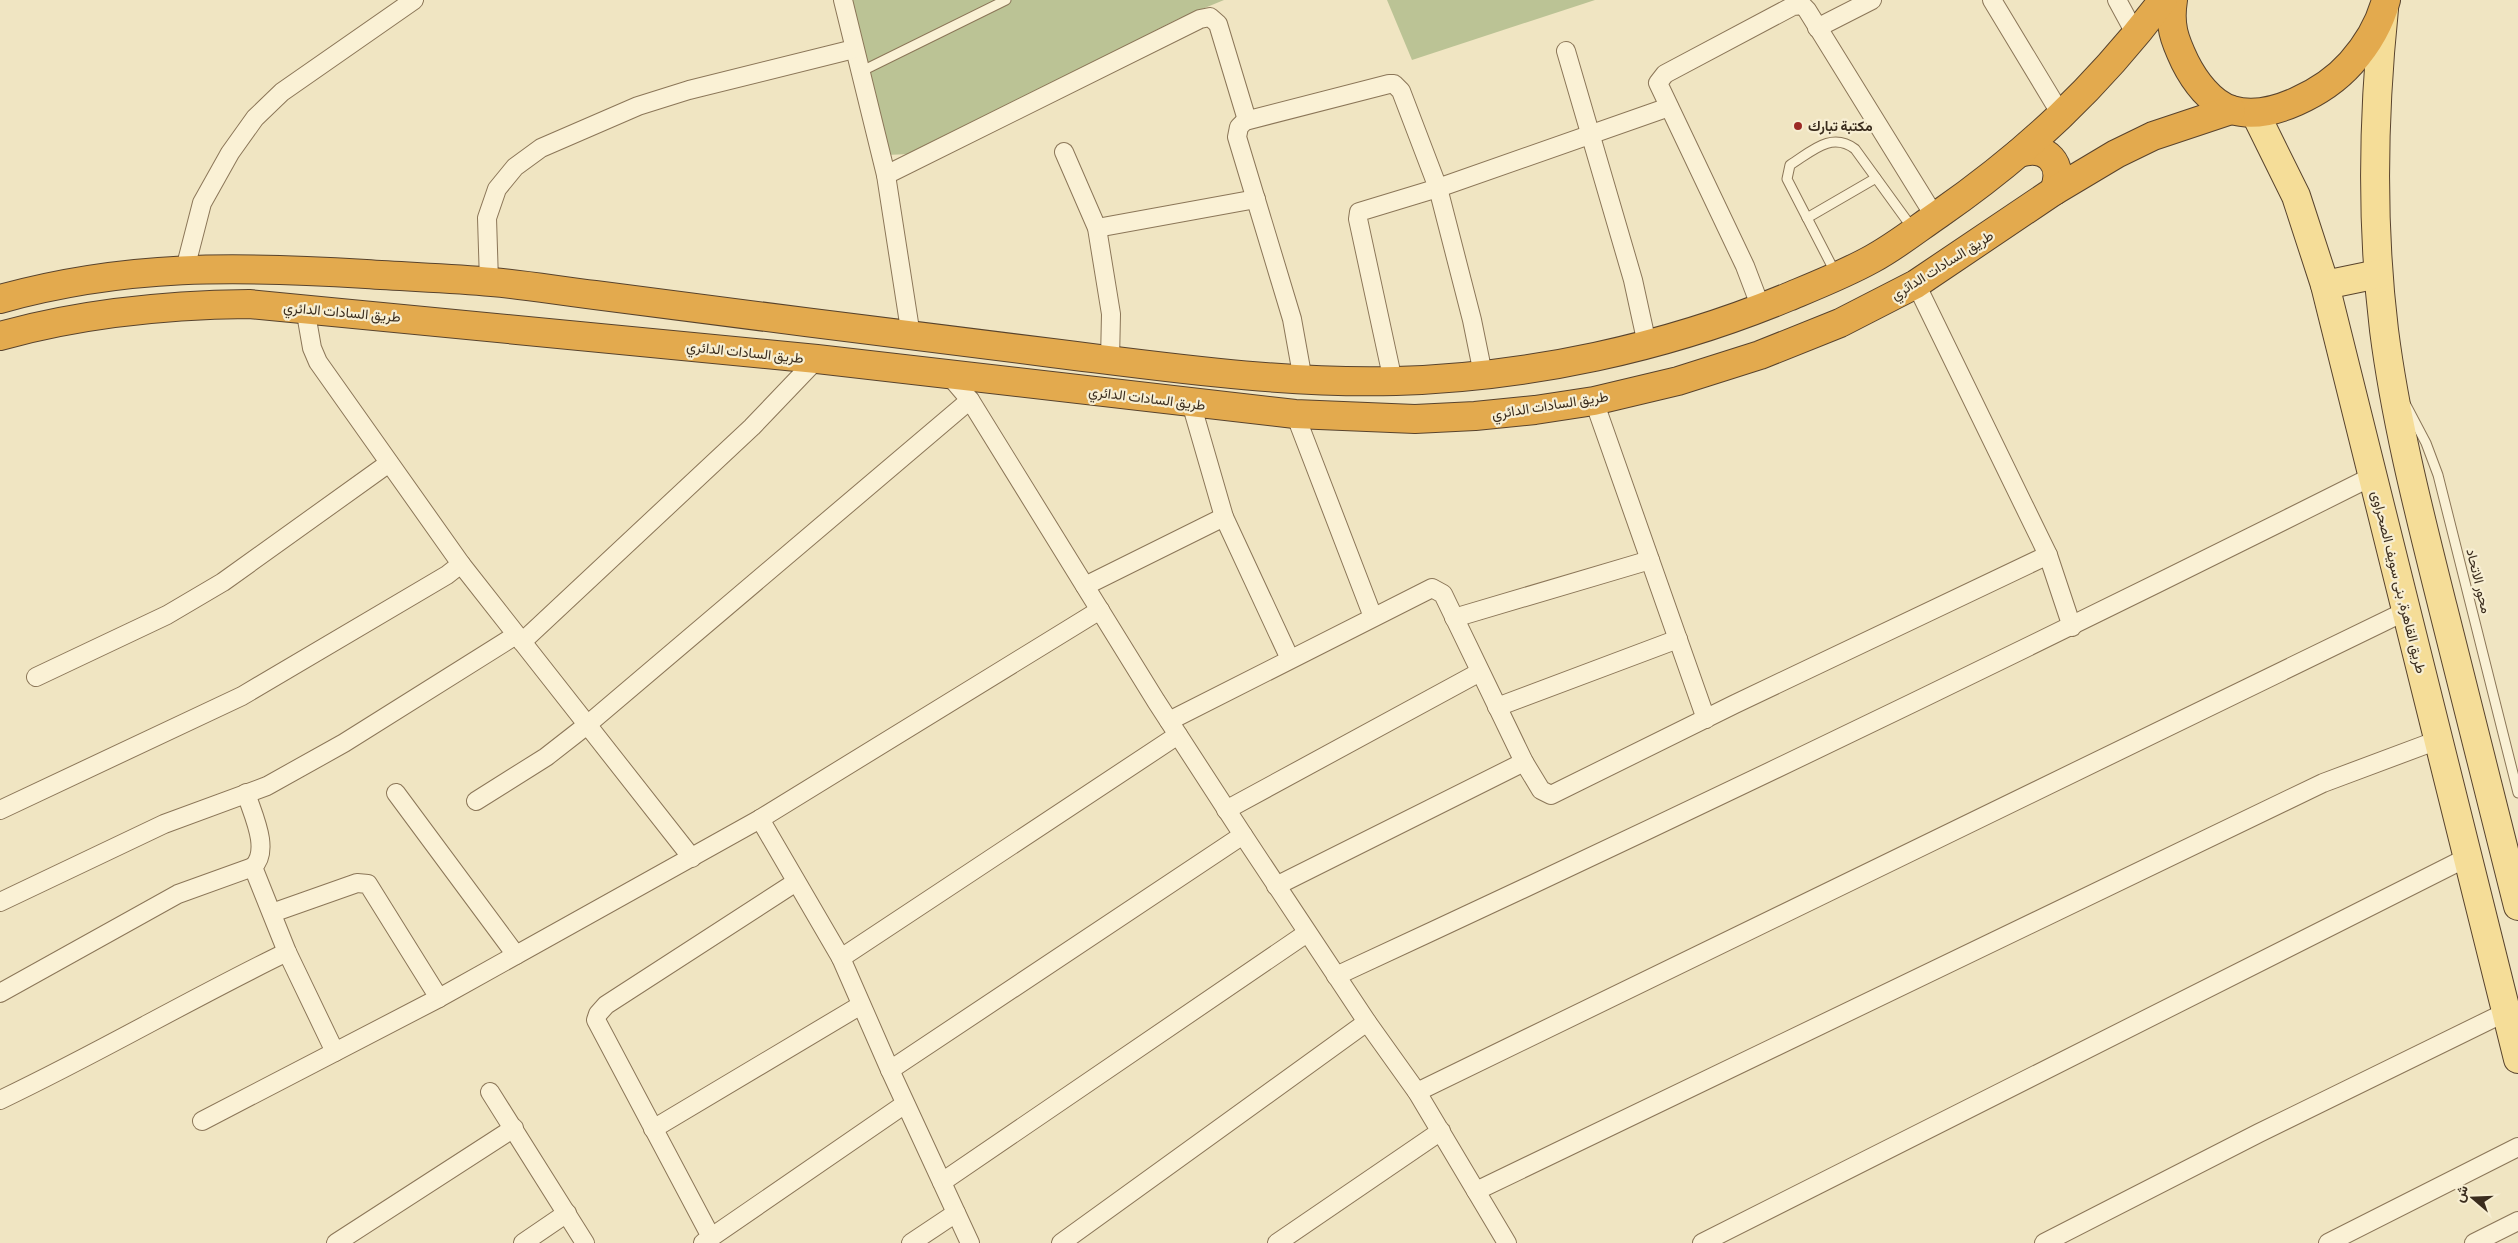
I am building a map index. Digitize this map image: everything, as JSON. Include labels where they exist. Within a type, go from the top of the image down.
[{"type":"highway","points":[[0,299],[78,281],[185,269],[309,271],[489,281],[911,336],[1110,360],[1303,380],[1393,381],[1483,374],[1538,367],[1647,344],[1762,308],[1872,259],[1979,186],[2062,116],[2100,77],[2163,0]]},
{"type":"highway","points":[[2173,0],[2170,19],[2178,48],[2192,77],[2213,99],[2243,112]]},
{"type":"highway","name":"طريق السادات الدائري","points":[[0,336],[84,316],[139,308],[249,304],[817,359],[1295,414],[1355,418],[1455,417],[1535,410],[1594,401],[1678,381],[1760,355],[1840,323],[1916,284],[2054,191],[2116,154],[2153,136],[2243,112],[2289,105],[2318,90],[2350,64],[2372,35],[2385,2]]},
{"type":"highway","points":[[2020,153],[2029,150],[2039,151],[2048,155],[2058,172],[2058,182],[2054,191]]},
{"type":"highway","points":[[535,331],[526,319],[526,304],[535,292],[542,288]]},
{"type":"main road","points":[[2385,2],[2377,94],[2374,166],[2378,274],[2392,383],[2414,491],[2518,906]]},
{"type":"main road","name":"طريق القاهرة, بنى سويف الصحراوى","points":[[2243,112],[2296,196],[2325,285],[2518,1059]]},
{"type":"main road","points":[[2325,285],[2378,274]]},
{"type":"street","points":[[185,269],[202,204],[230,153],[255,118],[282,92],[414,0]]},
{"type":"street","points":[[843,0],[886,175],[911,336]]},
{"type":"street","points":[[1818,28],[1872,0]]},
{"type":"street","points":[[1992,0],[2062,116]]},
{"type":"street","points":[[2116,0],[2136,35]]},
{"type":"street","points":[[1762,308],[1745,266],[1658,83],[1665,74],[1799,4],[1807,10],[1818,28],[1925,224]]},
{"type":"street","points":[[886,175],[1103,66],[1200,19],[1210,17],[1218,24],[1247,120]]},
{"type":"street","points":[[489,281],[487,218],[497,189],[515,166],[541,148],[638,106],[689,90],[854,49]]},
{"type":"street","points":[[1566,51],[1633,280],[1647,344]]},
{"type":"street","points":[[1303,380],[1292,319],[1237,136],[1238,127],[1247,120],[1394,84],[1401,91],[1438,188],[1472,320],[1483,374]]},
{"type":"street","points":[[1393,381],[1358,219],[1359,212],[1438,188],[1669,107]]},
{"type":"street","points":[[1064,152],[1097,228],[1111,314],[1110,360]]},
{"type":"street","points":[[1097,228],[1256,199]]},
{"type":"street","points":[[1916,284],[2048,554],[2072,627]]},
{"type":"street","points":[[305,308],[312,348],[318,362],[389,463],[461,564],[692,858]]},
{"type":"street","points":[[0,902],[164,824],[267,786],[344,743],[519,638],[752,426],[817,359]]},
{"type":"street","points":[[948,374],[970,400],[1226,810],[1367,1022],[1417,1092],[1507,1243]]},
{"type":"street","points":[[476,801],[546,757],[587,724],[970,400]]},
{"type":"street","points":[[1594,401],[1706,719]]},
{"type":"street","points":[[1191,403],[1224,517],[1290,659]]},
{"type":"street","points":[[1295,414],[1373,617]]},
{"type":"street","points":[[36,677],[167,615],[215,586],[389,463]]},
{"type":"street","points":[[1336,976],[1592,858],[1975,671],[2072,627],[2372,476]]},
{"type":"street","points":[[1085,586],[1224,517]]},
{"type":"street","points":[[841,958],[1174,728],[1290,659],[1432,588],[1443,594],[1524,762],[1541,790],[1551,796],[2048,554]]},
{"type":"street","points":[[1454,618],[1650,560]]},
{"type":"street","points":[[0,810],[242,696],[447,575],[461,564]]},
{"type":"street","points":[[202,1121],[439,998],[692,858],[760,819],[1100,610]]},
{"type":"street","points":[[1417,1092],[2406,611]]},
{"type":"street","points":[[1497,707],[1678,639]]},
{"type":"street","points":[[1226,810],[1480,672]]},
{"type":"street","points":[[1476,1191],[2323,783],[2438,740]]},
{"type":"street","points":[[1276,886],[1524,762]]},
{"type":"street","points":[[0,993],[178,894],[253,867],[259,858],[260,842],[246,793]]},
{"type":"street","points":[[396,793],[516,955]]},
{"type":"street","points":[[760,819],[841,958],[905,1104],[970,1243]]},
{"type":"street","points":[[890,1070],[1243,835]]},
{"type":"street","points":[[1702,1243],[2468,857]]},
{"type":"street","points":[[253,867],[287,952],[334,1052]]},
{"type":"street","points":[[796,882],[606,1005],[598,1014],[597,1025],[653,1129],[707,1240],[905,1104]]},
{"type":"street","points":[[272,913],[356,883],[368,884],[439,998]]},
{"type":"street","points":[[942,1182],[1307,933]]},
{"type":"street","points":[[0,1100],[184,1003],[287,952]]},
{"type":"street","points":[[653,1129],[861,1005]]},
{"type":"street","points":[[2044,1243],[2259,1132],[2506,1012]]},
{"type":"street","points":[[1061,1243],[1367,1022]]},
{"type":"street","points":[[490,1092],[585,1243]]},
{"type":"street","points":[[336,1243],[514,1128]]},
{"type":"street","points":[[1278,1243],[1441,1131]]},
{"type":"street","points":[[2328,1243],[2518,1147]]},
{"type":"street","points":[[523,1243],[567,1213]]},
{"type":"street","points":[[911,1243],[956,1213]]},
{"type":"street","points":[[2474,1243],[2518,1221]]},
{"type":"lane","points":[[860,72],[1006,0]]},
{"type":"lane","points":[[1837,276],[1789,184],[1788,170],[1790,166],[1829,141],[1842,142],[1855,149],[1876,178],[1925,224]]},
{"type":"lane","points":[[1806,218],[1876,178]]},
{"type":"lane","name":"محور الاتحاد","points":[[2392,383],[2410,412],[2438,475],[2518,793]]},
{"type":"green space","points":[[848,0],[1224,0],[1178,19],[912,154],[885,155]]},
{"type":"green space","points":[[1387,0],[1595,0],[1412,60]]},
{"type":"place","name":"مكتبة تبارك","points":[[1798,126]]}]
